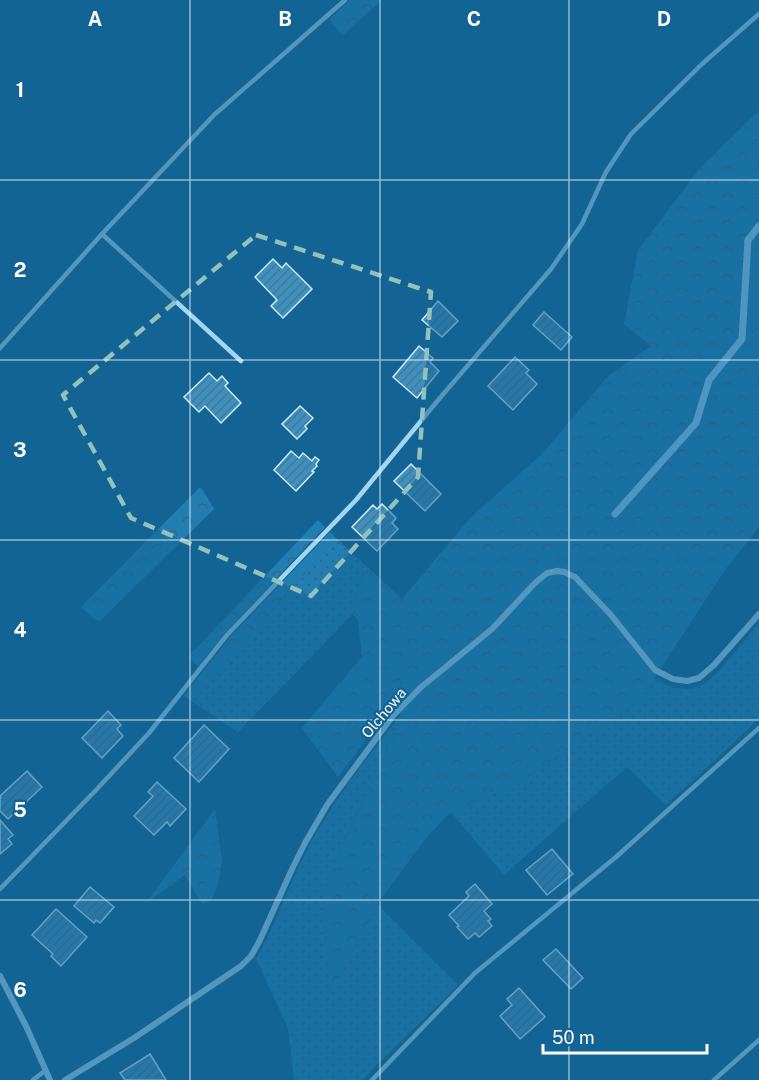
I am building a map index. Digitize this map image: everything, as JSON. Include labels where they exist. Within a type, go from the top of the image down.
[{"type":"street","name":"Olchowa","points":[[65,1080],[134,1038],[242,966],[259,942],[301,851],[327,805],[392,717],[420,688],[492,629],[547,573],[564,572],[575,578],[611,615],[655,670],[673,679],[687,681],[699,678],[714,665],[759,614]]},
{"type":"street","points":[[0,976],[50,1080]]},
{"type":"lane","points":[[0,348],[102,234],[214,115],[345,0]]},
{"type":"lane","points":[[0,889],[149,733],[227,635],[356,500],[551,269],[582,224],[606,172],[631,134],[702,64],[759,14]]},
{"type":"lane","points":[[102,234],[241,362]]},
{"type":"lane","points":[[372,1080],[475,973],[616,857],[759,728]]},
{"type":"lane","points":[[714,1080],[759,1040]]},
{"type":"lane","points":[[33,1080],[46,1070]]},
{"type":"highlighted area","points":[[256,235],[431,292],[418,477],[311,596],[131,518],[63,395]]},
{"type":"green space","points":[[350,0],[382,0],[342,36],[329,19]]},
{"type":"green space","points":[[759,110],[759,527],[725,570],[640,700],[515,786],[451,812],[426,838],[377,904],[330,996],[322,900],[325,884],[397,728],[405,697],[378,724],[338,777],[302,728],[362,657],[358,621],[353,614],[364,564],[402,599],[470,518],[543,453],[609,375],[651,346],[624,324],[638,250],[700,168]]},
{"type":"green space","points":[[200,487],[214,509],[100,621],[94,619],[81,607]]},
{"type":"green space","points":[[318,520],[325,527],[225,633],[198,666],[188,657]]},
{"type":"green space","points":[[330,532],[336,538],[191,701],[184,696],[230,637]]},
{"type":"green space","points":[[336,538],[364,564],[353,614],[238,732],[191,701]]},
{"type":"green space","points":[[759,623],[759,719],[666,805],[627,767],[504,875],[451,812],[515,786],[640,700],[654,678],[674,688],[691,689],[704,684],[718,672]]},
{"type":"green space","points":[[400,716],[397,728],[325,884],[322,900],[330,994],[377,904],[458,985],[362,1080],[294,1080],[288,1028],[256,959],[299,865],[326,816],[374,748]]},
{"type":"green space","points":[[215,809],[222,860],[218,885],[211,901],[202,904],[185,875],[146,903]]},
{"type":"building","points":[[273,259],[282,268],[286,263],[312,289],[283,318],[271,306],[277,300],[255,277]]},
{"type":"building","points":[[438,301],[458,321],[442,337],[422,320]]},
{"type":"building","points":[[544,312],[572,337],[561,350],[533,325]]},
{"type":"building","points":[[419,346],[433,358],[430,362],[439,371],[417,398],[393,377]]},
{"type":"building","points":[[515,357],[529,370],[526,373],[537,384],[513,410],[488,386]]},
{"type":"building","points":[[209,373],[217,381],[222,376],[228,383],[225,386],[241,403],[221,423],[205,406],[199,412],[184,397]]},
{"type":"building","points":[[300,406],[313,418],[305,426],[307,429],[297,439],[282,424]]},
{"type":"building","points":[[291,451],[299,458],[303,453],[312,461],[315,457],[319,460],[312,471],[314,472],[296,491],[274,470]]},
{"type":"building","points":[[411,464],[441,494],[425,511],[394,481]]},
{"type":"building","points":[[382,504],[396,518],[392,523],[398,529],[377,551],[352,527],[373,505],[377,509]]},
{"type":"building","points":[[108,711],[121,725],[117,729],[123,736],[102,758],[82,738]]},
{"type":"building","points":[[204,725],[229,749],[199,782],[174,758]]},
{"type":"building","points":[[27,771],[42,787],[8,819],[0,811],[0,796]]},
{"type":"building","points":[[157,782],[186,809],[170,826],[167,822],[154,835],[134,816],[153,796],[148,792]]},
{"type":"building","points":[[0,820],[13,835],[8,839],[12,844],[0,854]]},
{"type":"building","points":[[552,849],[573,874],[547,895],[526,870]]},
{"type":"building","points":[[475,884],[492,904],[484,911],[491,919],[488,921],[492,926],[479,937],[475,933],[468,939],[449,915],[469,896],[466,892]]},
{"type":"building","points":[[90,887],[114,907],[100,923],[96,920],[94,923],[74,906]]},
{"type":"building","points":[[56,909],[87,937],[61,966],[51,956],[53,954],[32,935]]},
{"type":"building","points":[[556,949],[583,978],[571,989],[543,960]]},
{"type":"building","points":[[519,988],[545,1017],[520,1039],[500,1016],[512,1005],[507,999]]},
{"type":"building","points":[[150,1054],[166,1080],[125,1080],[120,1073]]},
{"type":"waterway","points":[[615,514],[696,423],[709,380],[742,339],[748,240],[759,226]]}]
